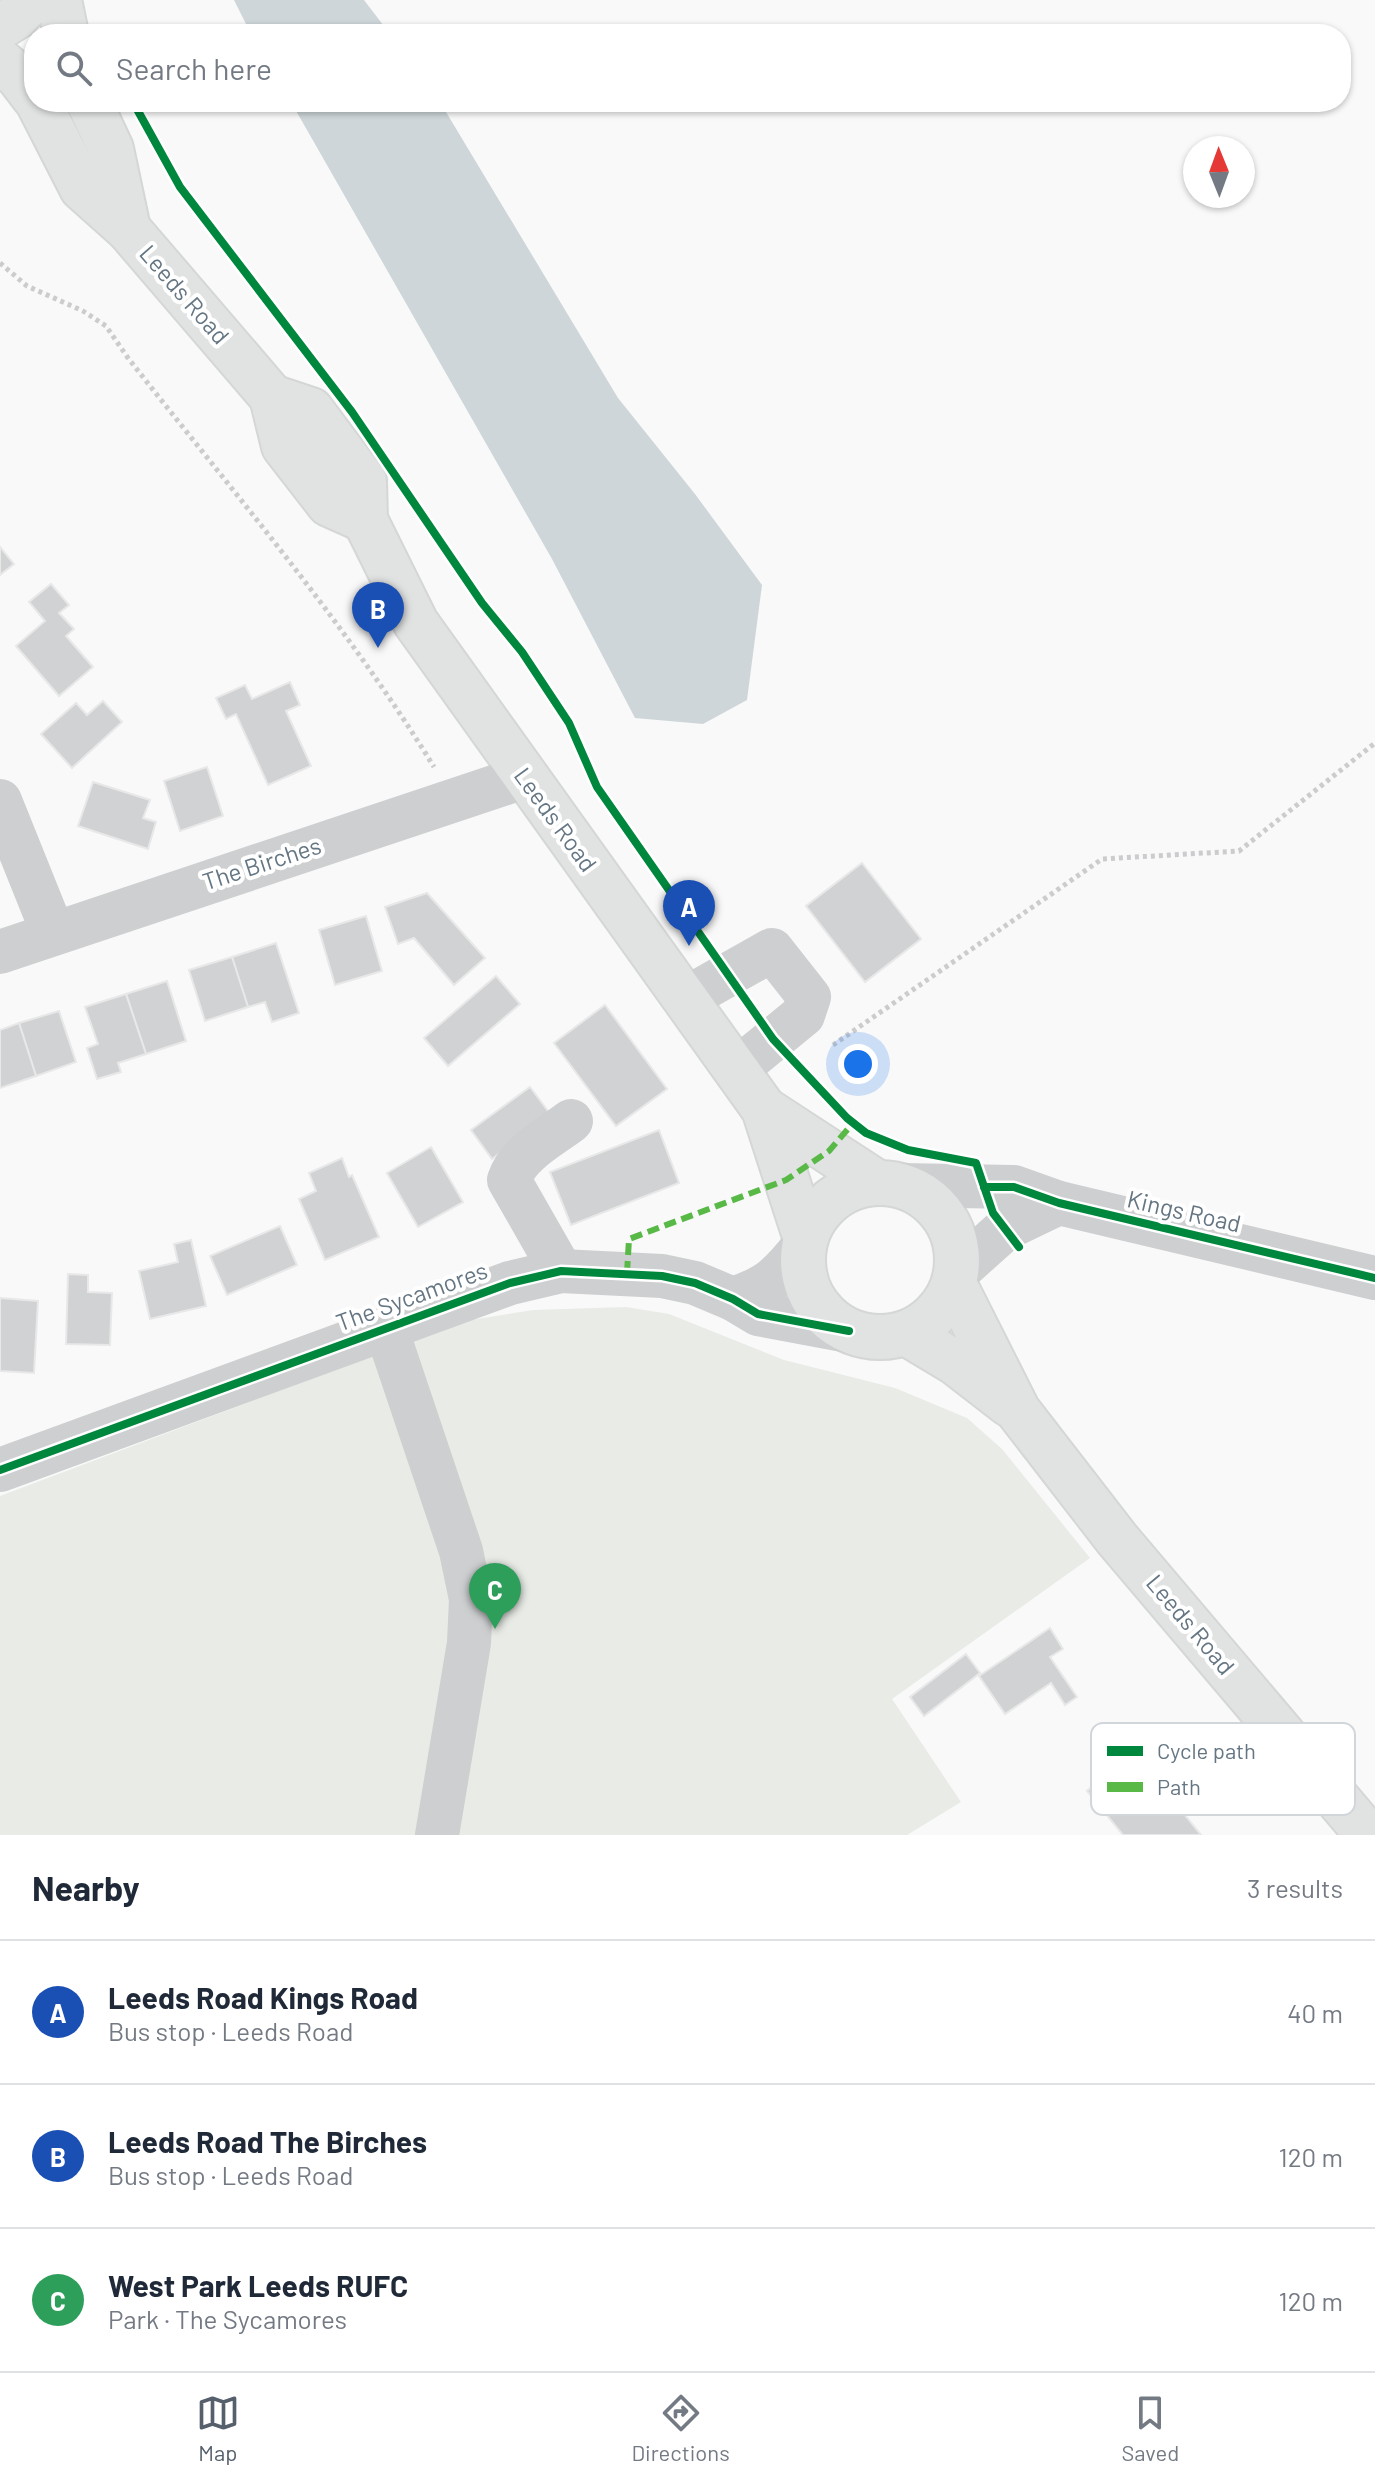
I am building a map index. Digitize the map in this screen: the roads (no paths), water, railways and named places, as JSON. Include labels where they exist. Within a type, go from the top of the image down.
[{"type":"highway","points":[[0,27],[16,17],[32,0]]},
{"type":"highway","points":[[59,0],[64,24]]},
{"type":"highway","name":"Leeds Road","points":[[0,61],[24,84]]},
{"type":"highway","name":"Leeds Road","points":[[42,112],[82,188],[128,229],[272,397],[311,410],[364,481],[365,520],[416,623],[764,1109],[804,1242]]},
{"type":"highway","name":"Leeds Road","points":[[94,112],[111,149],[128,229]]},
{"type":"highway","name":"Leeds Road","points":[[764,1109],[888,1184]]},
{"type":"highway","points":[[888,1184],[921,1194],[938,1209],[951,1228],[957,1249],[955,1278],[943,1305],[927,1322],[906,1333],[867,1337],[827,1318],[811,1297],[803,1274],[804,1242],[816,1215],[833,1198],[853,1187],[888,1184]]},
{"type":"highway","name":"Leeds Road","points":[[955,1278],[1018,1411],[1117,1539],[1273,1723]]},
{"type":"highway","name":"Leeds Road","points":[[906,1333],[956,1363],[1018,1411]]},
{"type":"highway","name":"Leeds Road","points":[[1351,1815],[1368,1835]]},
{"type":"street","name":"The Birches","points":[[0,952],[524,777]]},
{"type":"street","points":[[0,801],[53,933]]},
{"type":"street","points":[[685,999],[772,950],[809,997],[803,1015],[736,1070]]},
{"type":"street","points":[[561,1271],[509,1180],[520,1160],[571,1121]]},
{"type":"street","name":"Kings Road","points":[[888,1184],[1014,1187],[1059,1203],[1375,1278]]},
{"type":"street","points":[[955,1278],[1005,1229],[1059,1203]]},
{"type":"street","points":[[733,1299],[761,1290],[779,1277],[804,1242]]},
{"type":"street","name":"The Sycamores","points":[[0,1470],[510,1283],[561,1271],[662,1276],[695,1283],[733,1299],[758,1314],[849,1331]]},
{"type":"street","points":[[386,1328],[461,1551],[471,1599],[469,1643],[437,1835]]},
{"type":"place","name":"Leeds Road The Birches","points":[[378,648]]},
{"type":"place","name":"Leeds Road Kings Road","points":[[689,946]]},
{"type":"place","name":"West Park Leeds RUFC","points":[[495,1629]]}]
